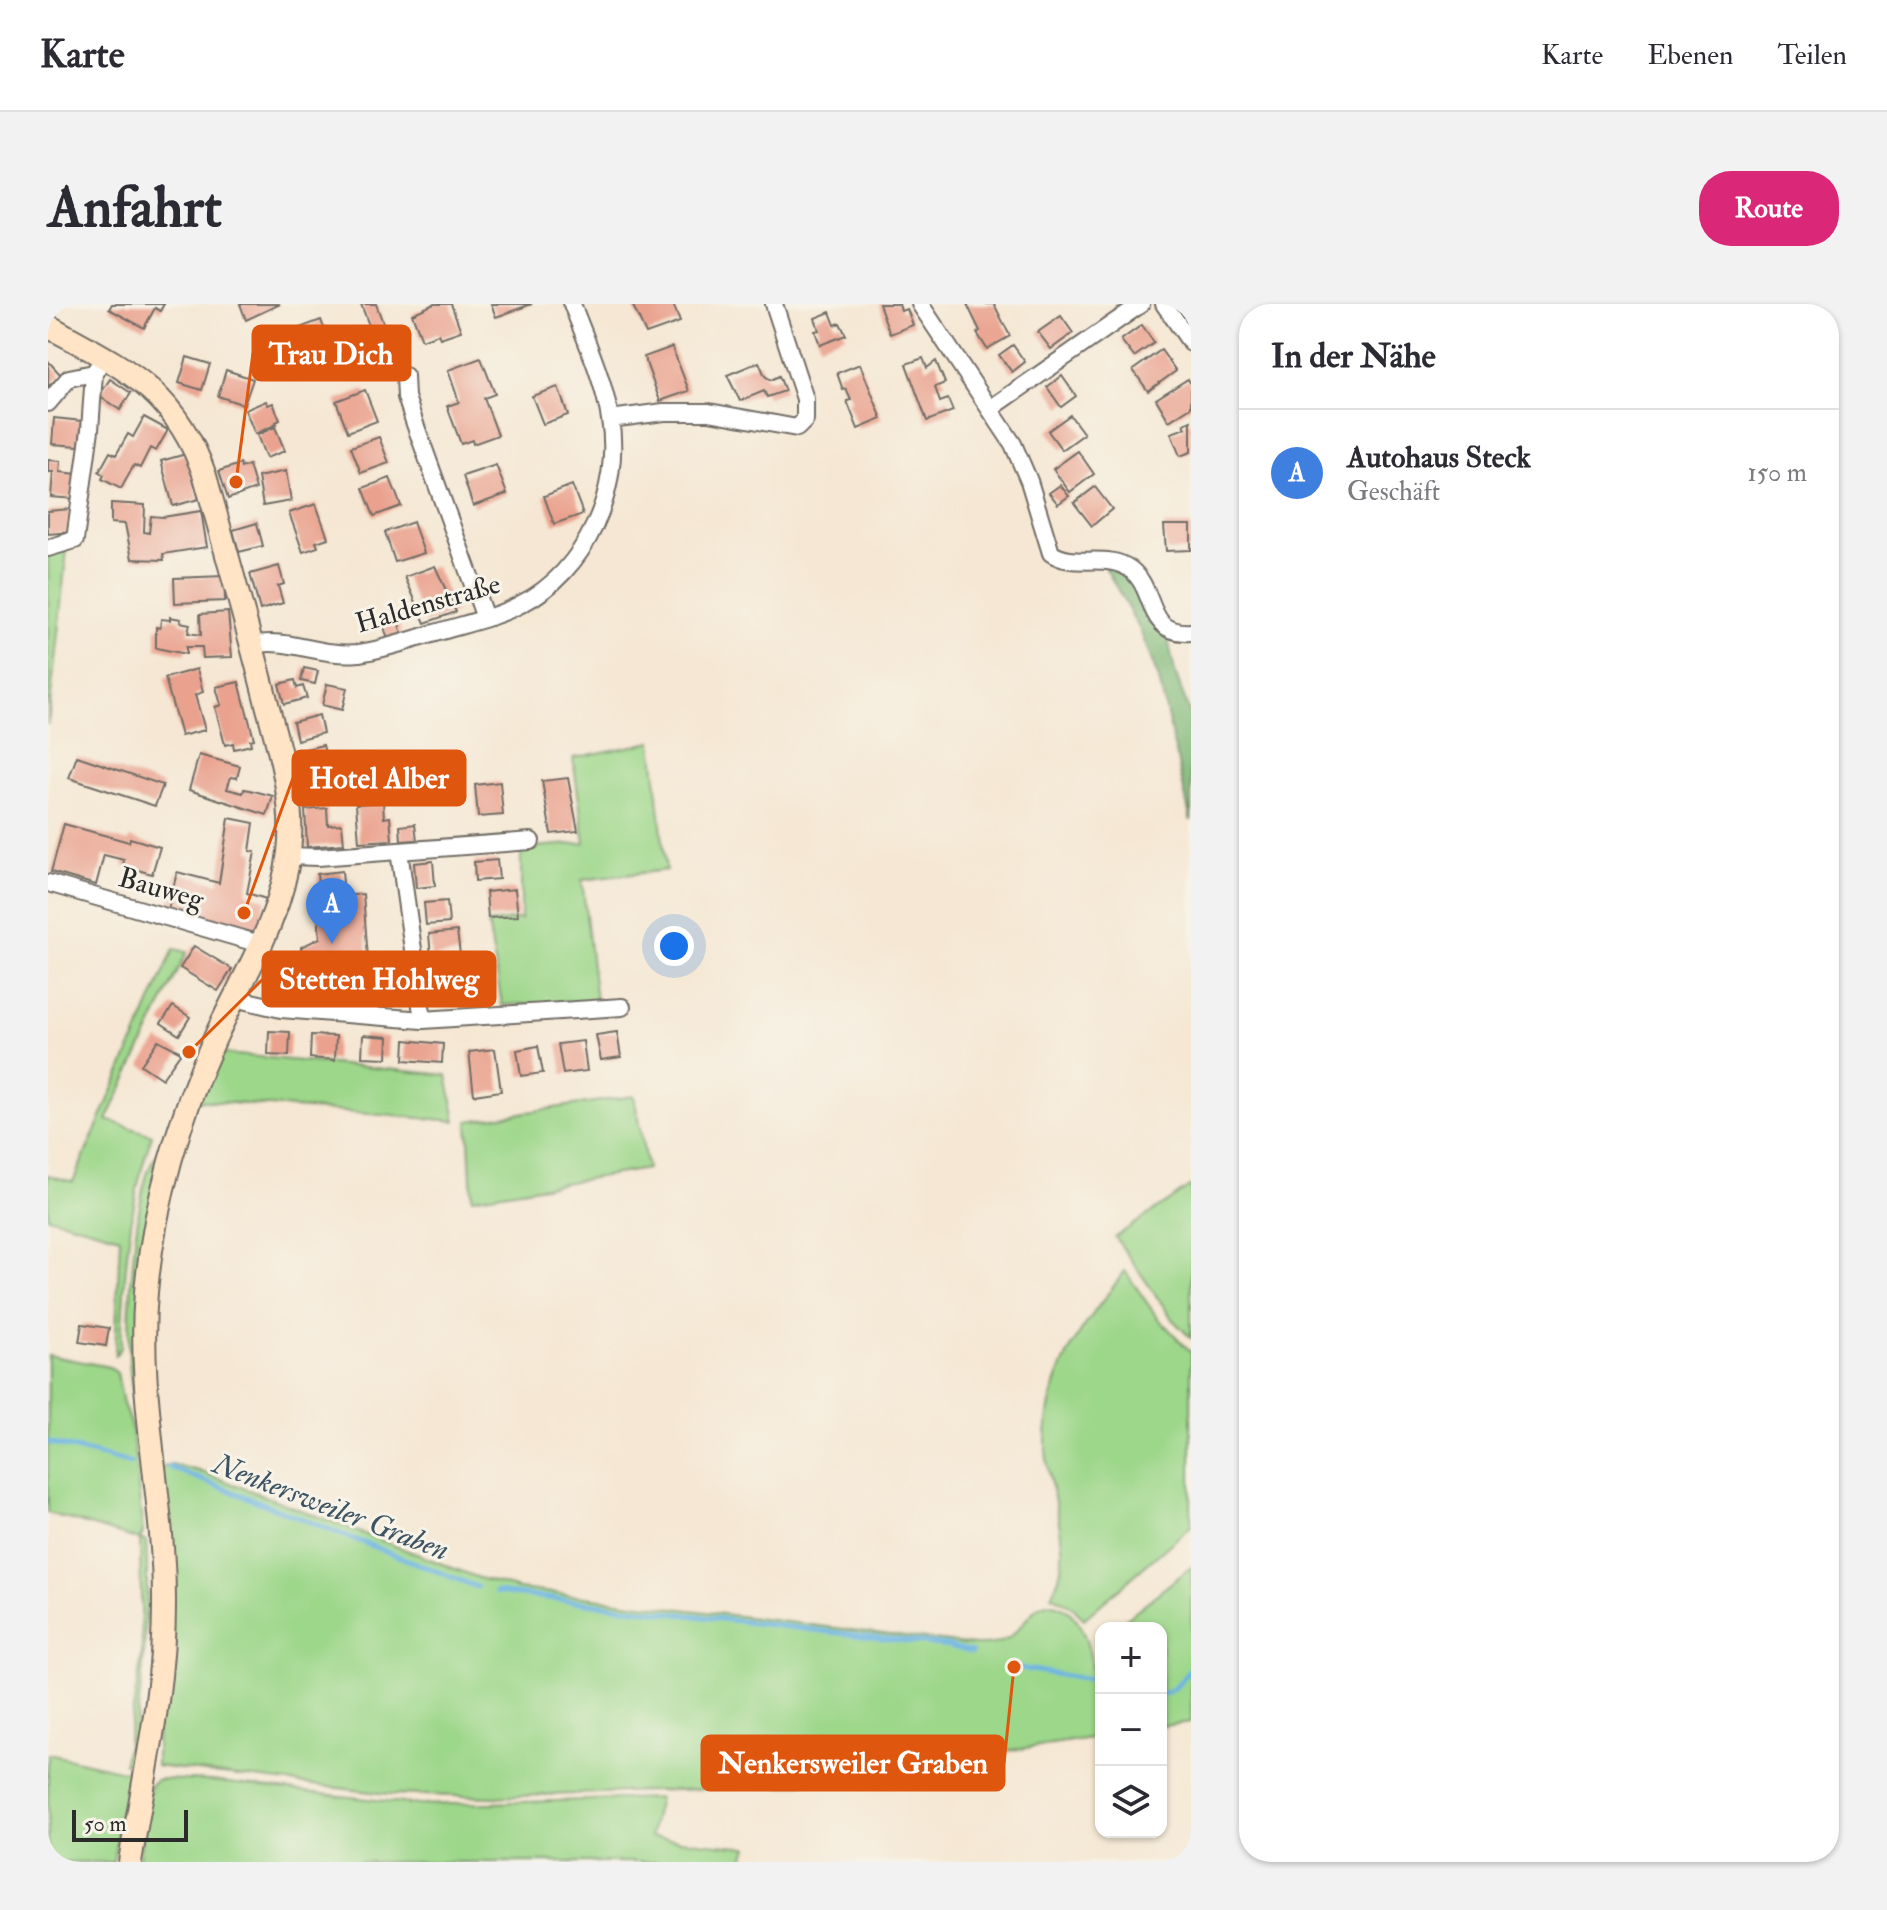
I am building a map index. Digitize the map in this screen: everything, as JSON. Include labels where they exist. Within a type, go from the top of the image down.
[{"type":"street","name":"Haldenstraße","points":[[252,645],[273,642],[335,655],[362,652],[485,618],[524,603],[563,572],[594,526],[606,491],[612,455],[610,419],[572,304]]},
{"type":"street","points":[[610,419],[664,412],[709,412],[797,428],[805,420],[805,399],[774,304]]},
{"type":"street","points":[[920,304],[1021,461],[1051,553],[1066,560],[1117,562],[1128,567],[1137,575],[1152,607],[1168,630],[1191,632]]},
{"type":"street","points":[[990,409],[1141,304]]},
{"type":"street","points":[[1164,304],[1191,343]]},
{"type":"street","points":[[48,326],[99,365],[156,392],[192,444],[205,476],[252,645],[286,781],[291,826],[289,856],[277,906],[193,1088],[162,1187],[152,1239],[144,1350],[161,1541],[163,1628],[158,1681],[130,1862]]},
{"type":"street","points":[[48,403],[69,378],[99,365]]},
{"type":"street","points":[[48,548],[75,540],[99,365]]},
{"type":"street","points":[[405,376],[406,397],[485,618]]},
{"type":"street","points":[[289,856],[318,857],[531,841]]},
{"type":"street","points":[[399,851],[423,1020]]},
{"type":"street","name":"Bauweg","points":[[48,883],[260,944]]},
{"type":"street","points":[[234,998],[281,1009],[423,1020],[622,1007]]},
{"type":"green space","points":[[67,549],[48,725],[48,554]]},
{"type":"green space","points":[[1105,567],[1126,570],[1167,634],[1175,672],[1191,718],[1191,821],[1159,680],[1140,630]]},
{"type":"green space","points":[[652,742],[666,870],[582,880],[596,1001],[502,1005],[488,923],[521,919],[521,848],[585,843],[573,758]]},
{"type":"green space","points":[[174,949],[187,952],[107,1120],[152,1135],[132,1213],[121,1348],[115,1355],[120,1237],[48,1217],[48,1175],[73,1182]]},
{"type":"green space","points":[[215,1053],[447,1075],[456,1121],[196,1100]]},
{"type":"green space","points":[[634,1096],[647,1169],[472,1198],[468,1121]]},
{"type":"green space","points":[[157,1155],[161,1156],[139,1411],[136,1412],[129,1356],[131,1283],[143,1191]]},
{"type":"green space","points":[[1191,1186],[1191,1338],[1174,1321],[1115,1237]]},
{"type":"green space","points":[[1125,1271],[1157,1317],[1191,1352],[1191,1526],[1084,1619],[1070,1605],[1051,1595],[1059,1579],[1062,1542],[1047,1463],[1047,1419],[1059,1372],[1069,1351]]},
{"type":"green space","points":[[48,1355],[109,1367],[117,1373],[132,1429],[143,1533],[140,1539],[146,1542],[147,1598],[141,1681],[130,1764],[124,1763],[142,1656],[140,1540],[48,1513]]},
{"type":"green space","points":[[170,1464],[199,1471],[479,1578],[519,1589],[974,1645],[1006,1640],[1034,1610],[1053,1604],[1074,1617],[1087,1642],[1093,1684],[1094,1728],[1090,1738],[785,1786],[494,1797],[387,1794],[156,1766],[161,1469]]},
{"type":"green space","points":[[1191,1567],[1191,1722],[1167,1725],[1167,1622],[1122,1622]]},
{"type":"green space","points":[[48,1754],[128,1772],[113,1862],[48,1862]]},
{"type":"green space","points":[[158,1779],[211,1781],[420,1805],[659,1798],[650,1837],[748,1847],[743,1862],[138,1862],[151,1784]]},
{"type":"building","points":[[112,304],[164,304],[160,311],[155,308],[144,328],[109,309]]},
{"type":"building","points":[[240,304],[280,304],[246,320]]},
{"type":"building","points":[[361,304],[376,304],[390,342],[377,347]]},
{"type":"building","points":[[434,304],[451,304],[461,331],[422,340],[412,314]]},
{"type":"building","points":[[491,304],[532,304],[496,317]]},
{"type":"building","points":[[632,304],[673,304],[680,322],[646,334]]},
{"type":"building","points":[[879,304],[899,304],[901,311],[907,309],[913,325],[890,334]]},
{"type":"building","points":[[967,304],[994,304],[1010,336],[987,349],[977,333],[980,331]]},
{"type":"building","points":[[830,312],[835,325],[840,323],[846,335],[820,345],[815,318]]},
{"type":"building","points":[[1061,316],[1073,333],[1051,349],[1038,332]]},
{"type":"building","points":[[321,320],[329,342],[344,336],[352,359],[325,369],[317,346],[302,352],[294,330]]},
{"type":"building","points":[[1142,325],[1154,343],[1134,357],[1121,340]]},
{"type":"building","points":[[1013,345],[1025,362],[1012,372],[999,355]]},
{"type":"building","points":[[672,347],[689,391],[660,401],[644,357]]},
{"type":"building","points":[[1161,350],[1176,371],[1148,391],[1133,370]]},
{"type":"building","points":[[187,357],[210,364],[202,390],[179,383]]},
{"type":"building","points":[[481,358],[495,394],[484,398],[498,435],[473,444],[472,440],[461,444],[447,406],[459,402],[448,370]]},
{"type":"building","points":[[923,358],[927,368],[936,361],[945,383],[935,387],[940,402],[948,399],[953,411],[927,421],[906,364]]},
{"type":"building","points":[[48,361],[61,375],[48,387]]},
{"type":"building","points":[[759,362],[765,376],[771,380],[779,376],[785,391],[767,397],[764,391],[740,401],[727,375]]},
{"type":"building","points":[[860,364],[882,419],[858,429],[847,401],[851,400],[846,389],[843,390],[837,373]]},
{"type":"building","points":[[226,370],[253,379],[244,405],[218,396]]},
{"type":"building","points":[[1062,376],[1076,396],[1061,407],[1047,387]]},
{"type":"building","points":[[110,379],[131,393],[120,410],[99,396]]},
{"type":"building","points":[[1188,379],[1191,384],[1191,407],[1169,421],[1156,399]]},
{"type":"building","points":[[558,387],[568,415],[543,424],[532,396]]},
{"type":"building","points":[[365,390],[377,421],[348,432],[336,401]]},
{"type":"building","points":[[266,401],[268,405],[273,403],[280,420],[255,434],[245,410]]},
{"type":"building","points":[[1070,415],[1084,434],[1062,450],[1048,431]]},
{"type":"building","points":[[144,417],[168,430],[156,451],[150,448],[140,468],[134,465],[121,489],[102,479],[104,475],[99,472],[110,452],[116,455],[128,434],[133,437]]},
{"type":"building","points":[[54,418],[82,421],[79,446],[52,444]]},
{"type":"building","points":[[1191,421],[1191,452],[1180,456],[1171,433],[1186,428],[1184,424]]},
{"type":"building","points":[[275,427],[285,451],[266,458],[257,435]]},
{"type":"building","points":[[379,437],[389,463],[361,473],[351,447]]},
{"type":"building","points":[[1078,451],[1094,474],[1070,492],[1053,469]]},
{"type":"building","points":[[186,454],[199,499],[173,506],[161,461]]},
{"type":"building","points":[[48,460],[61,461],[60,472],[77,474],[75,499],[51,497],[53,472],[48,472]]},
{"type":"building","points":[[240,464],[241,468],[249,465],[256,489],[228,499],[219,471]]},
{"type":"building","points":[[496,465],[507,494],[473,506],[463,476]]},
{"type":"building","points":[[286,471],[291,501],[263,506],[258,477]]},
{"type":"building","points":[[390,478],[401,506],[374,516],[363,488]]},
{"type":"building","points":[[572,485],[583,514],[554,524],[544,496]]},
{"type":"building","points":[[1060,485],[1069,496],[1058,504],[1049,493]]},
{"type":"building","points":[[1095,487],[1112,509],[1092,526],[1074,503]]},
{"type":"building","points":[[111,503],[145,505],[144,532],[149,533],[151,516],[201,511],[207,547],[163,554],[164,560],[132,559],[125,524],[111,523]]},
{"type":"building","points":[[316,504],[328,538],[316,542],[318,547],[303,552],[289,513]]},
{"type":"building","points":[[70,509],[73,532],[48,534],[48,511]]},
{"type":"building","points":[[413,522],[424,553],[395,562],[385,532]]},
{"type":"building","points":[[257,523],[263,546],[239,552],[233,530]]},
{"type":"building","points":[[1164,525],[1191,525],[1191,550],[1166,551]]},
{"type":"building","points":[[279,566],[284,584],[278,586],[283,603],[260,610],[250,574]]},
{"type":"building","points":[[435,566],[456,612],[425,623],[405,577]]},
{"type":"building","points":[[224,576],[225,601],[175,603],[174,578]]},
{"type":"building","points":[[228,612],[232,657],[203,658],[202,647],[186,647],[186,654],[156,648],[156,627],[160,628],[161,619],[181,619],[180,622],[190,624],[188,633],[201,635],[200,614]]},
{"type":"building","points":[[398,619],[402,636],[388,640],[383,623]]},
{"type":"building","points":[[304,668],[318,671],[315,684],[301,681]]},
{"type":"building","points":[[197,669],[203,692],[195,695],[205,730],[181,736],[165,678]]},
{"type":"building","points":[[295,680],[297,688],[303,686],[307,698],[284,704],[279,684]]},
{"type":"building","points":[[239,682],[254,739],[250,740],[251,745],[234,749],[233,743],[225,745],[215,707],[221,705],[216,687]]},
{"type":"building","points":[[327,684],[347,688],[342,710],[322,705]]},
{"type":"building","points":[[319,715],[323,733],[297,740],[293,722]]},
{"type":"building","points":[[323,745],[328,766],[302,773],[297,751]]},
{"type":"building","points":[[199,755],[240,766],[237,778],[231,777],[227,789],[243,793],[244,789],[273,796],[267,815],[189,790]]},
{"type":"building","points":[[77,756],[163,785],[155,806],[69,778]]},
{"type":"building","points":[[568,778],[578,831],[551,834],[542,781]]},
{"type":"building","points":[[500,782],[503,815],[478,817],[475,785]]},
{"type":"building","points":[[383,802],[384,818],[390,817],[392,840],[359,842],[356,804]]},
{"type":"building","points":[[327,808],[328,825],[342,824],[344,844],[307,847],[305,810]]},
{"type":"building","points":[[229,818],[254,823],[250,851],[255,852],[247,893],[266,899],[256,934],[168,910],[177,872],[219,883]]},
{"type":"building","points":[[64,824],[160,847],[152,874],[123,866],[124,860],[104,855],[96,885],[51,872]]},
{"type":"building","points":[[415,824],[417,840],[401,841],[400,826]]},
{"type":"building","points":[[497,860],[499,879],[475,881],[474,862]]},
{"type":"building","points":[[433,861],[435,886],[416,888],[414,863]]},
{"type":"building","points":[[342,871],[344,896],[363,894],[368,958],[302,963],[301,947],[320,938],[317,874]]},
{"type":"building","points":[[515,889],[518,916],[488,918],[486,892]]},
{"type":"building","points":[[447,901],[449,923],[426,925],[424,903]]},
{"type":"building","points":[[457,931],[460,954],[431,957],[429,934]]},
{"type":"building","points":[[194,946],[232,969],[218,991],[180,968]]},
{"type":"building","points":[[173,1006],[190,1017],[179,1035],[161,1023]]},
{"type":"building","points":[[269,1031],[290,1032],[289,1056],[268,1055]]},
{"type":"building","points":[[617,1032],[621,1057],[601,1060],[596,1035]]},
{"type":"building","points":[[311,1035],[336,1036],[335,1060],[310,1058]]},
{"type":"building","points":[[363,1035],[388,1037],[387,1058],[362,1057]]},
{"type":"building","points":[[158,1040],[181,1052],[162,1079],[141,1065]]},
{"type":"building","points":[[405,1040],[443,1044],[442,1063],[404,1060]]},
{"type":"building","points":[[583,1041],[587,1071],[563,1074],[558,1044]]},
{"type":"building","points":[[538,1046],[543,1073],[521,1076],[517,1050]]},
{"type":"building","points":[[495,1049],[501,1091],[474,1095],[469,1052]]},
{"type":"building","points":[[82,1324],[109,1328],[106,1346],[79,1342]]},
{"type":"waterway","name":"Nenkersweiler Graben","points":[[48,1442],[130,1463]]},
{"type":"waterway","name":"Nenkersweiler Graben","points":[[169,1467],[477,1587]]},
{"type":"waterway","name":"Nenkersweiler Graben","points":[[496,1592],[948,1646],[972,1652]]},
{"type":"waterway","name":"Nenkersweiler Graben","points":[[1014,1667],[1089,1680]]},
{"type":"waterway","name":"Nenkersweiler Graben","points":[[1167,1692],[1175,1688],[1191,1668]]},
{"type":"place","name":"Trau Dich","points":[[236,482]]},
{"type":"place","name":"Hotel Alber","points":[[244,913]]},
{"type":"place","name":"Autohaus Steck","points":[[332,944]]},
{"type":"place","name":"Stetten Hohlweg","points":[[189,1052]]},
{"type":"place","name":"Nenkersweiler Graben","points":[[1014,1667]]}]
